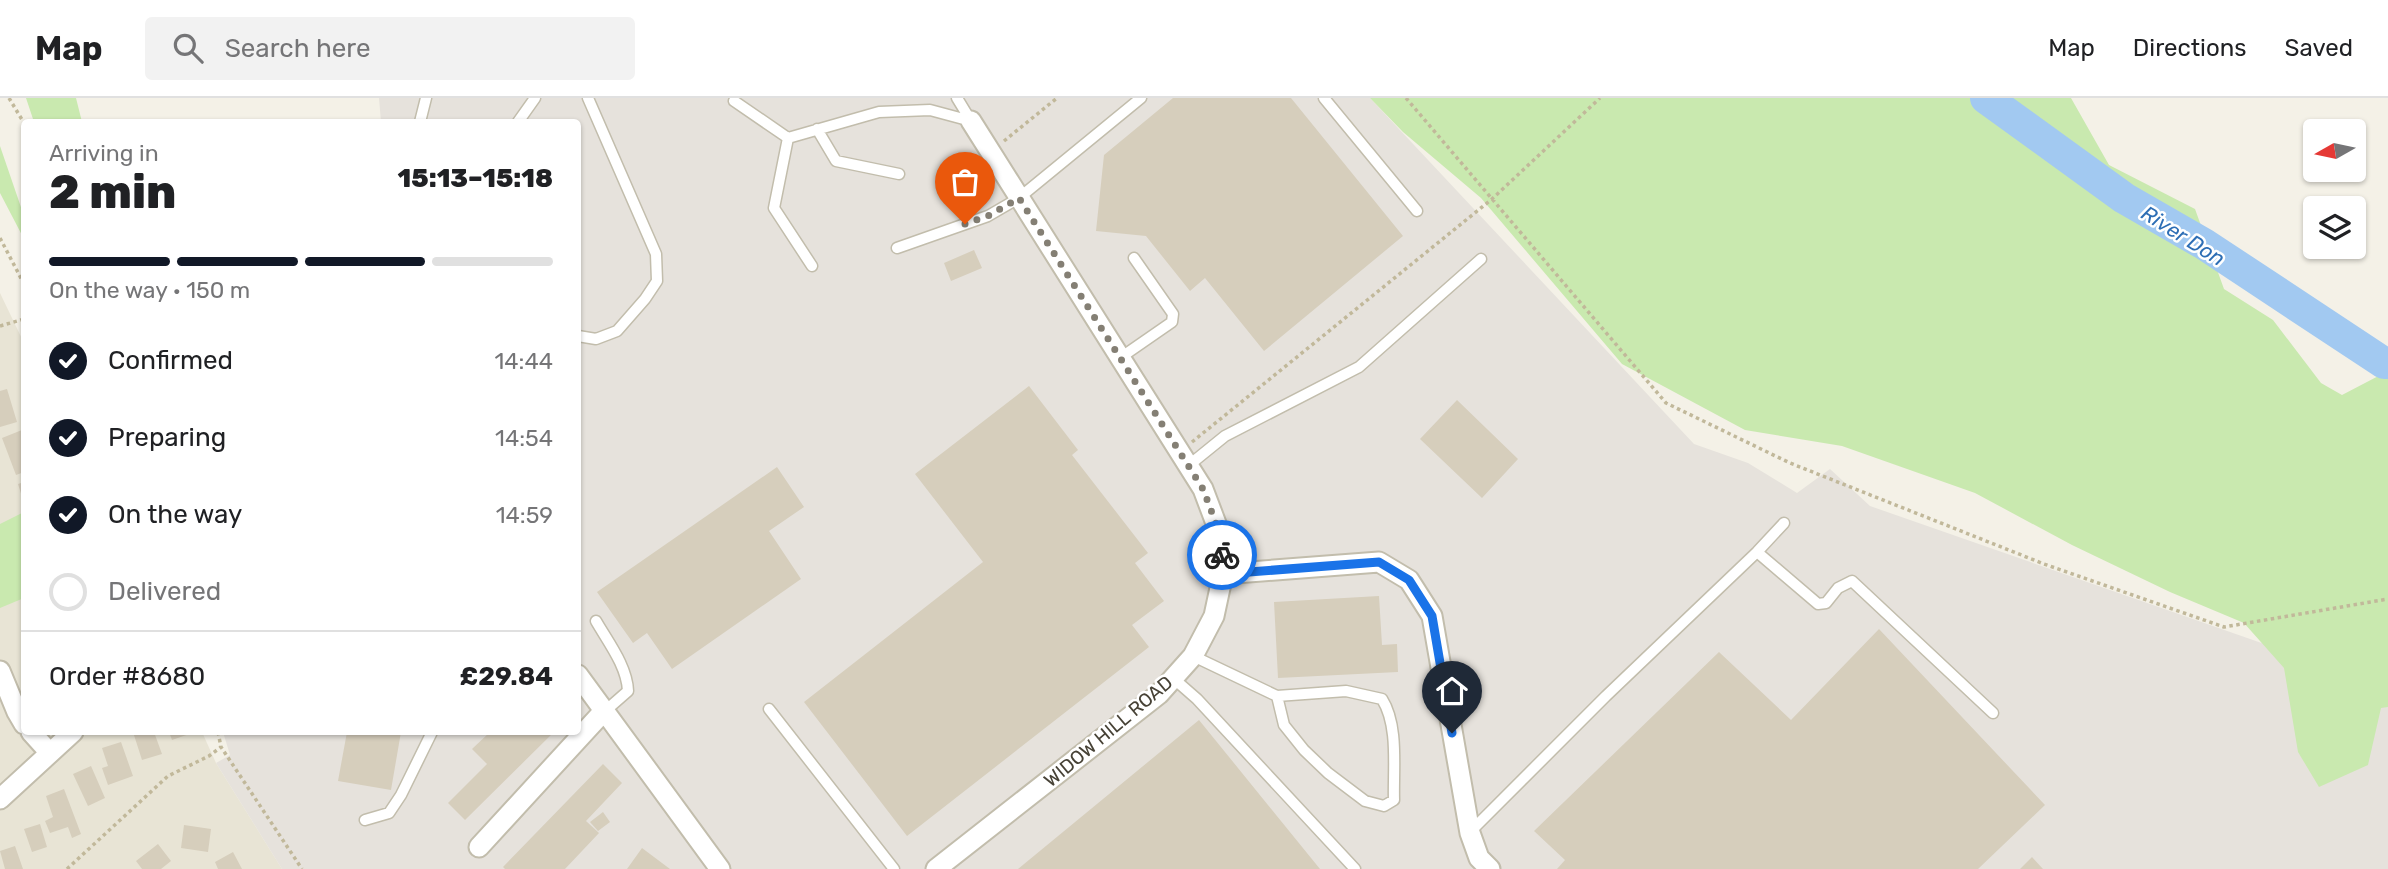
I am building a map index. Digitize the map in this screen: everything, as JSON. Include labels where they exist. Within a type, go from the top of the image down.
[{"type":"street","name":"WIDOW HILL ROAD","points":[[936,869],[1159,694],[1193,656],[1213,616],[1223,574],[1220,534],[1203,489],[971,121]]},
{"type":"street","points":[[1223,574],[1379,562],[1409,580],[1432,616],[1470,833],[1479,858],[1490,869]]},
{"type":"street","points":[[0,671],[21,720]]},
{"type":"street","points":[[581,679],[720,869]]},
{"type":"street","points":[[479,847],[603,712]]},
{"type":"street","points":[[34,735],[50,753]]},
{"type":"street","points":[[0,799],[69,735]]},
{"type":"lane","points":[[421,119],[426,98]]},
{"type":"lane","points":[[520,119],[535,98]]},
{"type":"lane","points":[[581,336],[596,338],[617,331],[657,281],[656,254],[587,98]]},
{"type":"lane","points":[[957,98],[971,121]]},
{"type":"lane","points":[[897,248],[988,216],[1019,198],[1141,98]]},
{"type":"lane","points":[[1324,98],[1416,211]]},
{"type":"lane","points":[[734,101],[788,138],[879,112],[930,110],[971,121]]},
{"type":"lane","points":[[817,130],[836,161],[899,174]]},
{"type":"lane","points":[[788,138],[774,208],[812,266]]},
{"type":"lane","points":[[1120,358],[1172,321],[1173,314],[1134,258]]},
{"type":"lane","points":[[1183,459],[1359,368],[1481,259]]},
{"type":"lane","points":[[1470,833],[1784,523]]},
{"type":"lane","points":[[1757,552],[1818,604],[1825,603],[1838,588],[1852,581],[1993,713]]},
{"type":"lane","points":[[596,621],[628,682],[628,691],[603,712]]},
{"type":"lane","points":[[1193,656],[1277,696],[1346,691],[1382,699],[1392,730],[1394,800],[1384,806],[1365,801],[1328,773],[1304,750],[1284,725],[1277,696]]},
{"type":"lane","points":[[1173,678],[1197,699],[1355,869]]},
{"type":"lane","points":[[769,709],[894,869]]},
{"type":"lane","points":[[365,820],[388,813],[401,795],[431,735]]},
{"type":"path","points":[[9,98],[22,119]]},
{"type":"path","points":[[991,152],[1057,98]]},
{"type":"path","points":[[1406,98],[1667,403],[1790,463],[2044,564],[2224,627],[2388,599]]},
{"type":"path","points":[[1183,459],[1492,200],[1600,98]]},
{"type":"path","points":[[0,238],[21,278]]},
{"type":"path","points":[[0,327],[21,320]]},
{"type":"path","points":[[219,735],[221,747],[302,869]]},
{"type":"path","points":[[67,869],[168,776],[209,756],[221,747]]},
{"type":"shaded area","points":[[379,98],[1370,98],[1694,444],[1748,463],[1797,493],[1830,469],[1870,506],[2356,676],[2388,672],[2388,869],[282,869],[216,763],[230,755],[224,735],[581,735],[581,119],[381,119]]},
{"type":"shaded area","points":[[0,293],[21,337],[21,735],[203,735],[216,763],[282,869],[0,869]]},
{"type":"green space","points":[[26,98],[76,98],[81,119],[33,119]]},
{"type":"green space","points":[[1370,98],[2071,98],[2109,165],[2195,209],[2224,289],[2273,320],[2321,383],[2342,395],[2388,371],[2388,707],[2381,708],[2368,765],[2319,787],[2298,752],[2284,668],[2244,623],[2170,592],[2072,545],[1975,493],[1842,446],[1745,430],[1622,364],[1481,198],[1403,132]]},
{"type":"green space","points":[[0,146],[21,207],[21,233],[0,193]]},
{"type":"green space","points":[[21,514],[21,599],[0,608],[0,524]]},
{"type":"building","points":[[1173,98],[1291,98],[1403,236],[1264,351],[1205,278],[1190,291],[1146,236],[1096,231],[1104,155]]},
{"type":"building","points":[[974,250],[982,268],[951,281],[944,263]]},
{"type":"building","points":[[1029,386],[1078,450],[1072,455],[1148,553],[1135,563],[1164,601],[1132,625],[1149,647],[907,836],[804,702],[983,562],[915,474]]},
{"type":"building","points":[[7,389],[17,422],[0,427],[0,391]]},
{"type":"building","points":[[1457,400],[1518,459],[1482,498],[1420,439]]},
{"type":"building","points":[[21,430],[21,473],[16,475],[2,438]]},
{"type":"building","points":[[777,467],[804,507],[769,531],[801,579],[672,669],[647,633],[633,643],[597,592]]},
{"type":"building","points":[[1379,596],[1382,645],[1397,644],[1398,672],[1278,678],[1274,602]]},
{"type":"building","points":[[1879,629],[2045,805],[1978,869],[1557,869],[1565,860],[1534,831],[1719,652],[1791,720]]},
{"type":"building","points":[[1199,720],[1320,869],[1018,869]]},
{"type":"building","points":[[134,735],[155,735],[162,754],[142,760]]},
{"type":"building","points":[[170,735],[186,735],[172,740]]},
{"type":"building","points":[[346,735],[400,735],[391,790],[338,781]]},
{"type":"building","points":[[487,735],[551,735],[465,820],[448,803],[487,764],[472,749]]},
{"type":"building","points":[[121,742],[133,776],[108,785],[102,768],[108,766],[102,748]]},
{"type":"building","points":[[603,764],[622,783],[586,821],[599,833],[565,869],[505,869],[503,867]]},
{"type":"building","points":[[91,766],[105,798],[88,806],[73,774]]},
{"type":"building","points":[[64,789],[81,834],[72,838],[68,827],[50,833],[45,821],[53,817],[46,796]]},
{"type":"building","points":[[603,812],[610,822],[598,831],[590,822]]},
{"type":"building","points":[[40,824],[47,847],[32,852],[24,829]]},
{"type":"building","points":[[184,825],[211,829],[208,852],[181,848]]},
{"type":"building","points":[[158,844],[171,861],[161,869],[142,869],[136,861]]},
{"type":"building","points":[[15,846],[23,869],[5,869],[0,851]]},
{"type":"building","points":[[642,848],[670,869],[627,869]]},
{"type":"building","points":[[233,852],[242,869],[218,869],[215,862]]},
{"type":"building","points":[[2032,857],[2043,869],[2020,869]]},
{"type":"waterway","name":"River Don","points":[[1986,98],[2124,198],[2204,244],[2384,363],[2388,363]]},
{"type":"way so far","points":[[965,224],[988,216],[1019,198],[1203,489],[1220,534],[1222,555]]},
{"type":"route","points":[[1222,555],[1223,574],[1379,562],[1409,580],[1432,616],[1452,733]]}]
